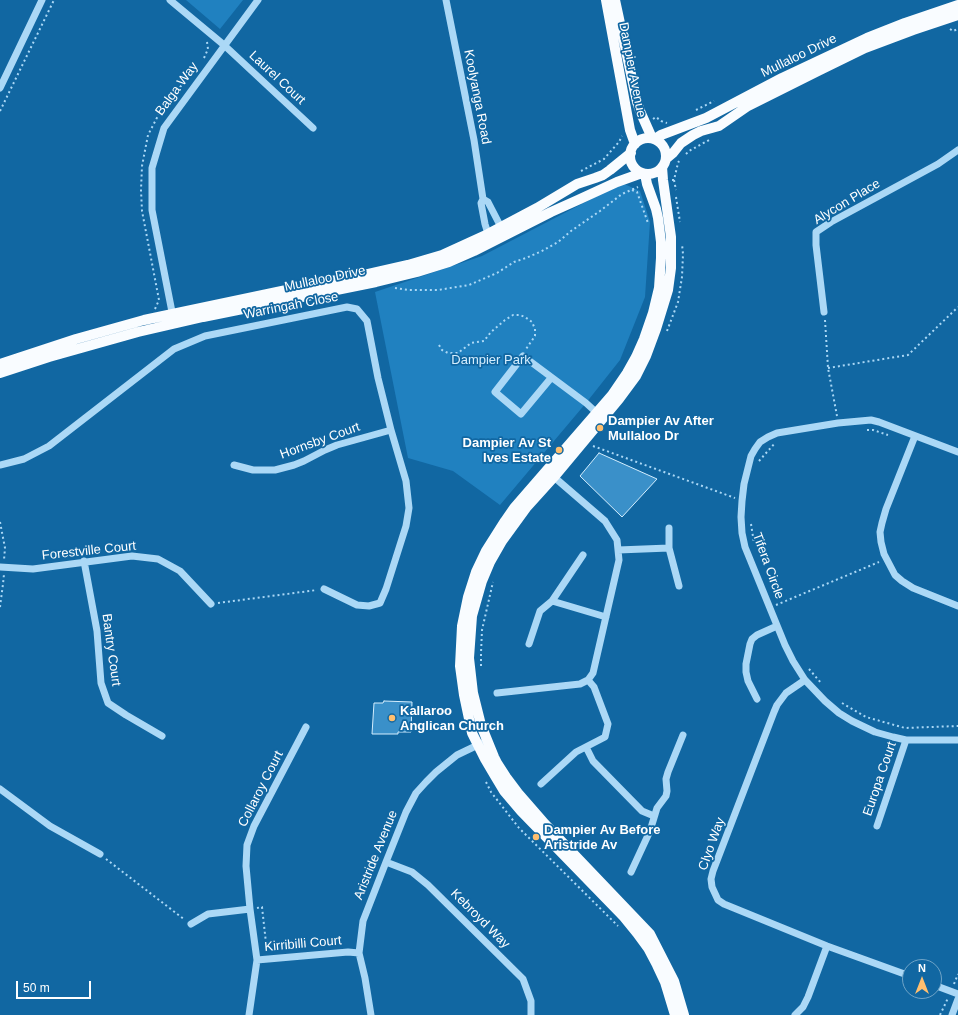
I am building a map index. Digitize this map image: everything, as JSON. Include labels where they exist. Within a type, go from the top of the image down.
[{"type":"main road","name":"Dampier Avenue","points":[[606,0],[630,130],[632,149]]},
{"type":"main road","name":"Dampier Avenue","points":[[615,0],[636,102],[653,138]]},
{"type":"main road","name":"Mullaloo Drive","points":[[653,138],[706,118],[782,78],[867,38],[905,23],[957,11]]},
{"type":"main road","name":"Mullaloo Drive","points":[[666,158],[673,153],[681,143],[693,135],[719,126],[748,106],[779,90],[866,48],[957,11]]},
{"type":"main road","points":[[653,138],[661,142],[664,146],[666,153],[665,163],[658,171],[653,173],[644,173],[633,165],[631,160],[632,149],[642,139],[653,138]]},
{"type":"main road","name":"Mullaloo Drive","points":[[0,364],[76,339],[144,320],[376,282],[449,262],[474,251],[490,238],[572,187],[610,170],[632,149]]},
{"type":"main road","points":[[662,167],[662,180],[671,237],[671,268],[668,290],[646,356],[630,385],[526,508],[502,541],[490,562],[482,581],[472,616],[469,658],[473,693],[481,725],[482,743],[490,768],[504,791],[521,811],[624,917],[648,948],[665,982],[675,1015]]},
{"type":"main road","points":[[644,173],[658,218],[661,258],[659,288],[648,326],[636,357],[622,380],[597,413],[514,508],[486,551],[476,572],[468,597],[463,620],[460,666],[467,712],[472,733],[482,743],[518,793],[545,824],[650,934],[674,981],[684,1015]]},
{"type":"main road","name":"Mullaloo Drive","points":[[503,231],[617,182],[644,173]]},
{"type":"main road","name":"Mullaloo Drive","points":[[0,373],[85,346],[138,332],[172,315]]},
{"type":"street","points":[[0,88],[42,0]]},
{"type":"street","name":"Laurel Court","points":[[170,0],[224,45],[313,128]]},
{"type":"street","name":"Balga Way","points":[[172,315],[152,210],[152,168],[164,128],[258,0]]},
{"type":"street","name":"Koolyanga Road","points":[[446,0],[474,140],[483,199],[481,204],[484,224],[490,238]]},
{"type":"street","name":"Alycon Place","points":[[824,312],[816,245],[816,232],[938,164],[958,150]]},
{"type":"street","name":"Koolyanga Road","points":[[483,199],[488,202],[503,231]]},
{"type":"street","name":"Warringah Close","points":[[0,465],[24,459],[49,446],[174,349],[205,336],[347,307],[357,309],[367,321],[378,378],[391,430],[406,480],[409,508],[406,526],[386,589],[380,603],[369,606],[357,605],[324,589]]},
{"type":"street","points":[[551,378],[521,414],[495,392],[523,356],[597,413]]},
{"type":"street","name":"Tifera Circle","points":[[958,452],[871,420],[838,423],[777,433],[760,442],[751,456],[744,484],[742,501],[742,525],[745,547],[793,661],[805,680],[839,713],[875,732],[906,740],[958,740]]},
{"type":"street","name":"Hornsby Court","points":[[234,466],[253,470],[275,470],[304,462],[324,450],[337,445],[391,430]]},
{"type":"street","points":[[915,436],[882,522],[880,532],[884,554],[895,575],[902,581],[913,588],[958,606]]},
{"type":"street","points":[[496,693],[580,684],[588,680],[593,673],[619,560],[617,540],[605,521],[554,476]]},
{"type":"street","points":[[669,528],[669,548],[678,586]]},
{"type":"street","points":[[618,550],[669,548]]},
{"type":"street","points":[[529,644],[540,611],[552,601],[583,555]]},
{"type":"street","name":"Forestville Court","points":[[0,567],[33,569],[132,556],[158,559],[180,571],[211,604]]},
{"type":"street","name":"Bantry Court","points":[[84,562],[97,631],[101,683],[108,703],[162,736]]},
{"type":"street","points":[[552,601],[606,617]]},
{"type":"street","points":[[757,699],[748,681],[746,672],[750,644],[752,639],[757,635],[778,626]]},
{"type":"street","points":[[541,784],[576,752],[605,737],[608,724],[594,687],[588,680]]},
{"type":"street","name":"Clyo Way","points":[[805,680],[786,693],[777,705],[714,870],[711,879],[712,887],[718,900],[724,904],[827,946],[902,973]]},
{"type":"street","name":"Collaroy Court","points":[[257,960],[246,866],[247,845],[254,826],[306,727]]},
{"type":"street","points":[[631,872],[650,831],[657,808],[666,796],[666,779],[683,735]]},
{"type":"street","name":"Europa Court","points":[[877,826],[906,740]]},
{"type":"street","name":"Aristride Avenue","points":[[371,1015],[365,978],[358,953],[362,921],[406,812],[416,793],[426,782],[457,755],[482,743]]},
{"type":"street","points":[[586,747],[593,761],[642,811],[654,816]]},
{"type":"street","points":[[0,790],[50,826],[100,854]]},
{"type":"street","name":"Kebroyd Way","points":[[386,862],[412,872],[428,885],[523,979],[531,1001],[531,1015]]},
{"type":"street","points":[[191,924],[208,914],[250,909]]},
{"type":"street","points":[[795,1015],[803,1007],[808,997],[827,946]]},
{"type":"street","name":"Kirribilli Court","points":[[249,1015],[257,960],[348,952],[358,953]]},
{"type":"street","points":[[942,988],[958,994]]},
{"type":"street","points":[[952,1015],[958,999]]},
{"type":"path","points":[[0,111],[54,0]]},
{"type":"path","points":[[581,171],[604,159],[619,142],[622,134]]},
{"type":"path","points":[[828,368],[908,355],[958,307]]},
{"type":"path","points":[[150,311],[172,315]]},
{"type":"path","points":[[824,312],[828,368],[838,423]]},
{"type":"path","points":[[439,345],[442,350],[448,353],[458,354],[471,343],[484,341],[491,332],[505,320],[513,315],[520,315],[532,322],[535,329],[534,336],[523,356]]},
{"type":"path","points":[[865,429],[873,430],[892,437]]},
{"type":"path","points":[[759,461],[776,442]]},
{"type":"path","points":[[587,444],[742,501]]},
{"type":"path","points":[[750,521],[755,549]]},
{"type":"path","points":[[770,608],[886,559]]},
{"type":"path","points":[[211,604],[324,589]]},
{"type":"path","points":[[807,666],[825,688]]},
{"type":"path","points":[[841,703],[866,717],[905,728],[958,726]]},
{"type":"path","points":[[485,780],[491,792],[519,828],[618,927]]},
{"type":"path","points":[[100,854],[191,924]]},
{"type":"path","points":[[250,909],[262,908],[266,943],[271,950],[278,952]]},
{"type":"green space","points":[[186,0],[243,0],[220,29]]},
{"type":"green space","name":"Dampier Park","points":[[622,183],[640,191],[650,222],[645,297],[620,360],[586,403],[500,505],[453,471],[408,458],[375,292],[482,256]]},
{"type":"building","points":[[599,453],[657,479],[622,517],[580,476]]},
{"type":"building","name":"Kallaroo Anglican Church","points":[[384,701],[412,702],[411,732],[398,732],[398,734],[372,734],[374,703],[383,703]]},
{"type":"place","name":"Dampier Av After Mullaloo Dr","points":[[600,428]]},
{"type":"place","name":"Dampier Av St Ives Estate","points":[[559,450]]},
{"type":"place","name":"Kallaroo Anglican Church","points":[[392,718]]},
{"type":"place","name":"Dampier Av Before Aristride Av","points":[[536,837]]}]
